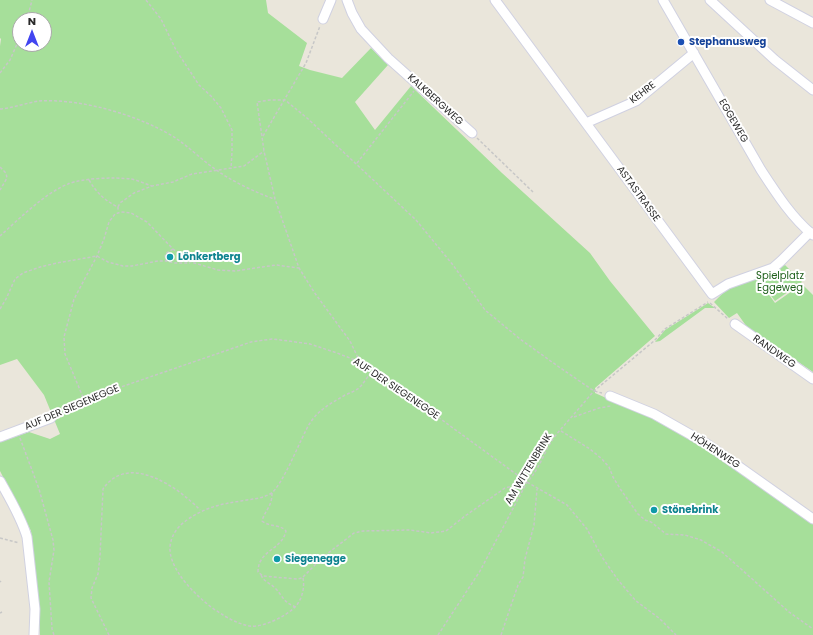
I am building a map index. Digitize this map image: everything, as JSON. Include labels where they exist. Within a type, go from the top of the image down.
[{"type":"street","points":[[323,19],[331,0]]},
{"type":"street","name":"KALKBERGWEG","points":[[346,0],[361,29],[388,58],[472,133]]},
{"type":"street","name":"ASTASTRASSE","points":[[496,0],[712,294],[728,284],[773,268],[811,234]]},
{"type":"street","name":"EGGEWEG","points":[[663,0],[761,170],[776,192],[811,234]]},
{"type":"street","points":[[710,0],[775,60],[813,90]]},
{"type":"street","points":[[770,0],[813,22]]},
{"type":"street","name":"KEHRE","points":[[586,122],[636,101],[694,53]]},
{"type":"street","name":"RANDWEG","points":[[735,324],[813,379]]},
{"type":"street","name":"HÖHENWEG","points":[[610,396],[654,414],[707,444],[813,519]]},
{"type":"street","name":"AUF DER SIEGENEGGE","points":[[0,437],[51,418]]},
{"type":"street","points":[[0,481],[24,526],[35,609],[34,635]]},
{"type":"path","points":[[29,12],[32,0]]},
{"type":"path","points":[[146,0],[161,19],[176,50],[199,85],[221,108],[232,130],[231,169]]},
{"type":"path","points":[[263,137],[306,63],[323,19]]},
{"type":"path","points":[[0,73],[10,60],[13,52]]},
{"type":"path","points":[[357,163],[419,85]]},
{"type":"path","points":[[360,362],[350,341],[314,292],[299,268],[275,199],[264,151],[257,102],[284,100],[307,118],[357,163],[416,220],[453,265],[485,310],[520,339],[594,391]]},
{"type":"path","points":[[0,109],[37,102],[58,101],[103,108],[143,120],[177,139],[216,170],[261,194],[275,199]]},
{"type":"path","name":"KALKBERGWEG","points":[[472,133],[533,192]]},
{"type":"path","points":[[118,207],[120,203],[134,193],[152,186],[173,182],[192,174],[244,166],[264,151]]},
{"type":"path","points":[[0,166],[6,173],[7,178],[0,190]]},
{"type":"path","points":[[0,236],[42,200],[67,184],[89,180],[131,179],[152,186]]},
{"type":"path","points":[[89,180],[95,190],[110,203],[118,207],[121,212]]},
{"type":"path","points":[[84,402],[65,354],[64,337],[74,299],[97,256],[109,222],[115,214],[121,212],[131,214],[148,222],[173,249],[191,262],[218,270],[235,271],[276,266],[299,268]]},
{"type":"path","points":[[166,261],[165,254],[173,249]]},
{"type":"path","points":[[0,309],[2,308],[15,279],[23,273],[57,263],[97,256],[108,262],[132,266],[158,261],[174,263],[191,262]]},
{"type":"path","name":"AM WITTENBRINK","points":[[438,635],[480,571],[527,482],[537,470],[550,443],[594,391],[654,341],[665,329],[709,302],[735,324]]},
{"type":"path","name":"AUF DER SIEGENEGGE","points":[[51,418],[118,388],[190,362],[261,340],[290,341],[310,344],[337,353],[360,362],[537,489],[567,505],[587,529],[602,557],[618,580],[636,601],[659,618],[676,635]]},
{"type":"path","points":[[294,608],[294,606],[286,602],[280,596],[275,588],[265,582],[261,574],[258,572],[258,566],[265,554],[283,540],[286,531],[282,527],[266,524],[262,521],[263,517],[270,507],[272,493],[295,455],[310,423],[323,408],[358,388],[372,371]]},
{"type":"path","points":[[572,418],[599,408],[613,406]]},
{"type":"path","points":[[18,431],[39,489],[53,540],[54,550],[50,582],[52,629],[54,635]]},
{"type":"path","points":[[560,431],[602,458],[638,514],[666,534],[685,535],[701,540],[722,552],[789,612],[813,629]]},
{"type":"path","points":[[109,635],[91,598],[92,588],[98,574],[100,557],[103,489],[108,482],[115,477],[124,474],[138,473],[160,479],[189,499],[200,511]]},
{"type":"path","points":[[261,574],[263,576],[297,579],[303,578],[323,557],[354,533],[362,531],[410,530],[431,533],[446,531],[464,516],[505,488],[527,482]]},
{"type":"path","points":[[501,635],[518,585],[523,577],[525,558],[534,525],[537,489]]},
{"type":"path","points":[[272,493],[262,497],[227,503],[200,511],[182,524],[172,535],[170,547],[171,556],[180,576],[201,598],[217,611],[241,624],[255,626],[267,623],[294,608],[297,605],[304,589],[303,578]]},
{"type":"path","points":[[0,538],[27,543]]},
{"type":"green space","points":[[0,0],[266,0],[268,13],[307,43],[299,66],[342,78],[371,48],[388,65],[355,102],[375,130],[411,86],[502,173],[590,253],[610,281],[655,336],[595,388],[595,393],[651,418],[706,449],[813,524],[813,635],[40,635],[31,531],[0,471],[0,442],[29,432],[50,439],[60,434],[44,395],[17,359],[0,365]]},
{"type":"green space","name":"Spielplatz Eggeweg","points":[[785,265],[802,282],[775,301],[757,277]]},
{"type":"green space","points":[[756,277],[775,303],[802,284],[813,295],[813,372],[747,327],[737,313],[729,318],[714,302],[727,289]]},
{"type":"green space","points":[[708,303],[715,308],[705,308],[660,341],[655,342],[665,330]]},
{"type":"place","name":"Stephanusweg","points":[[681,42]]},
{"type":"place","name":"Lönkertberg","points":[[170,257]]},
{"type":"place","name":"Stönebrink","points":[[654,510]]},
{"type":"place","name":"Siegenegge","points":[[277,559]]}]
